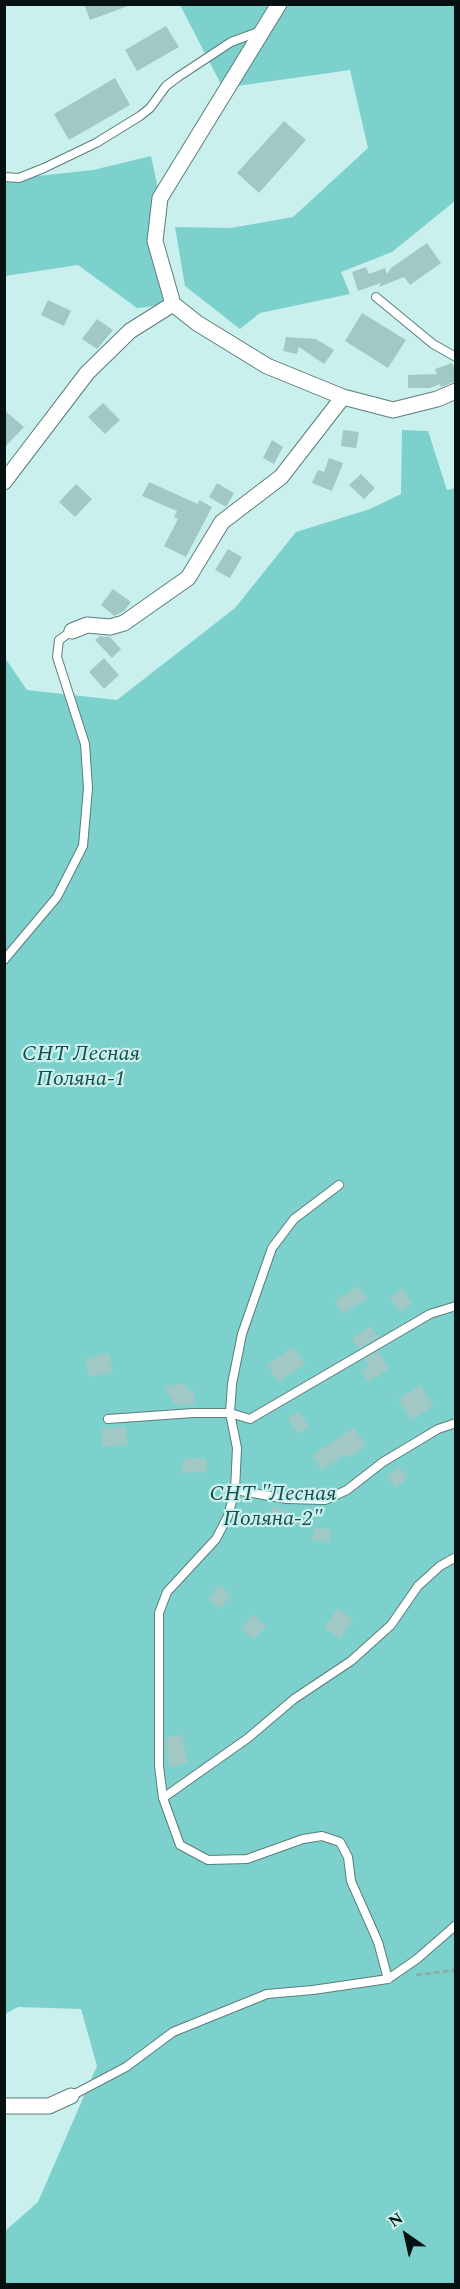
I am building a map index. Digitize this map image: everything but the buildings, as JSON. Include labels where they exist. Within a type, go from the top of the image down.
[{"type":"street","points":[[279,4],[160,198],[155,242],[173,304],[197,323],[267,366],[343,397],[393,410],[437,399],[456,391]]},
{"type":"street","points":[[4,482],[87,373],[130,331],[173,304]]},
{"type":"street","points":[[72,631],[87,625],[110,627],[124,622],[188,578],[222,522],[281,477],[343,397]]},
{"type":"street","points":[[4,2106],[49,2106],[71,2096]]},
{"type":"lane","points":[[4,177],[19,177],[44,168],[96,143],[150,108],[166,86],[178,77],[231,42],[264,30]]},
{"type":"lane","points":[[376,297],[433,344],[456,357]]},
{"type":"lane","points":[[4,960],[57,897],[82,846],[88,788],[85,744],[57,657],[59,640],[72,631]]},
{"type":"lane","points":[[339,1185],[294,1219],[272,1248],[242,1334],[232,1384],[230,1413],[237,1448],[235,1490],[228,1516],[216,1539],[167,1592],[159,1613],[159,1766],[163,1798],[180,1845],[208,1860],[247,1859],[303,1839],[322,1836],[340,1842],[348,1857],[351,1881],[378,1942],[388,1979]]},
{"type":"lane","points":[[108,1419],[193,1413],[230,1413],[250,1419],[430,1314],[456,1305]]},
{"type":"lane","points":[[235,1490],[287,1499],[325,1500],[347,1490],[383,1462],[438,1429],[456,1423]]},
{"type":"lane","points":[[163,1798],[248,1738],[294,1699],[351,1661],[392,1625],[418,1586],[440,1566],[456,1557]]},
{"type":"lane","points":[[71,2096],[126,2067],[173,2032],[267,1994],[388,1979],[417,1959],[456,1925]]},
{"type":"path","points":[[388,1979],[456,1970]]},
{"type":"green space","points":[[180,5],[455,5],[455,201],[392,252],[341,272],[350,294],[260,313],[240,329],[185,286],[175,227],[231,228],[293,217],[368,148],[350,70],[223,88]]},
{"type":"green space","points":[[151,156],[160,198],[155,242],[173,304],[137,308],[78,265],[5,276],[4,176],[19,178],[93,170]]},
{"type":"green space","points":[[402,430],[428,431],[447,490],[456,488],[455,2284],[5,2284],[5,2231],[38,2202],[97,2066],[81,2009],[18,2007],[5,2014],[5,658],[27,690],[117,700],[235,608],[296,532],[370,509],[401,494]]},
{"type":"park label","name":"СНТ Лесная Поляна-1","points":[[81,1068]]},
{"type":"park label","name":"СНТ \"Лесная Поляна-2\"","points":[[273,1508]]}]
